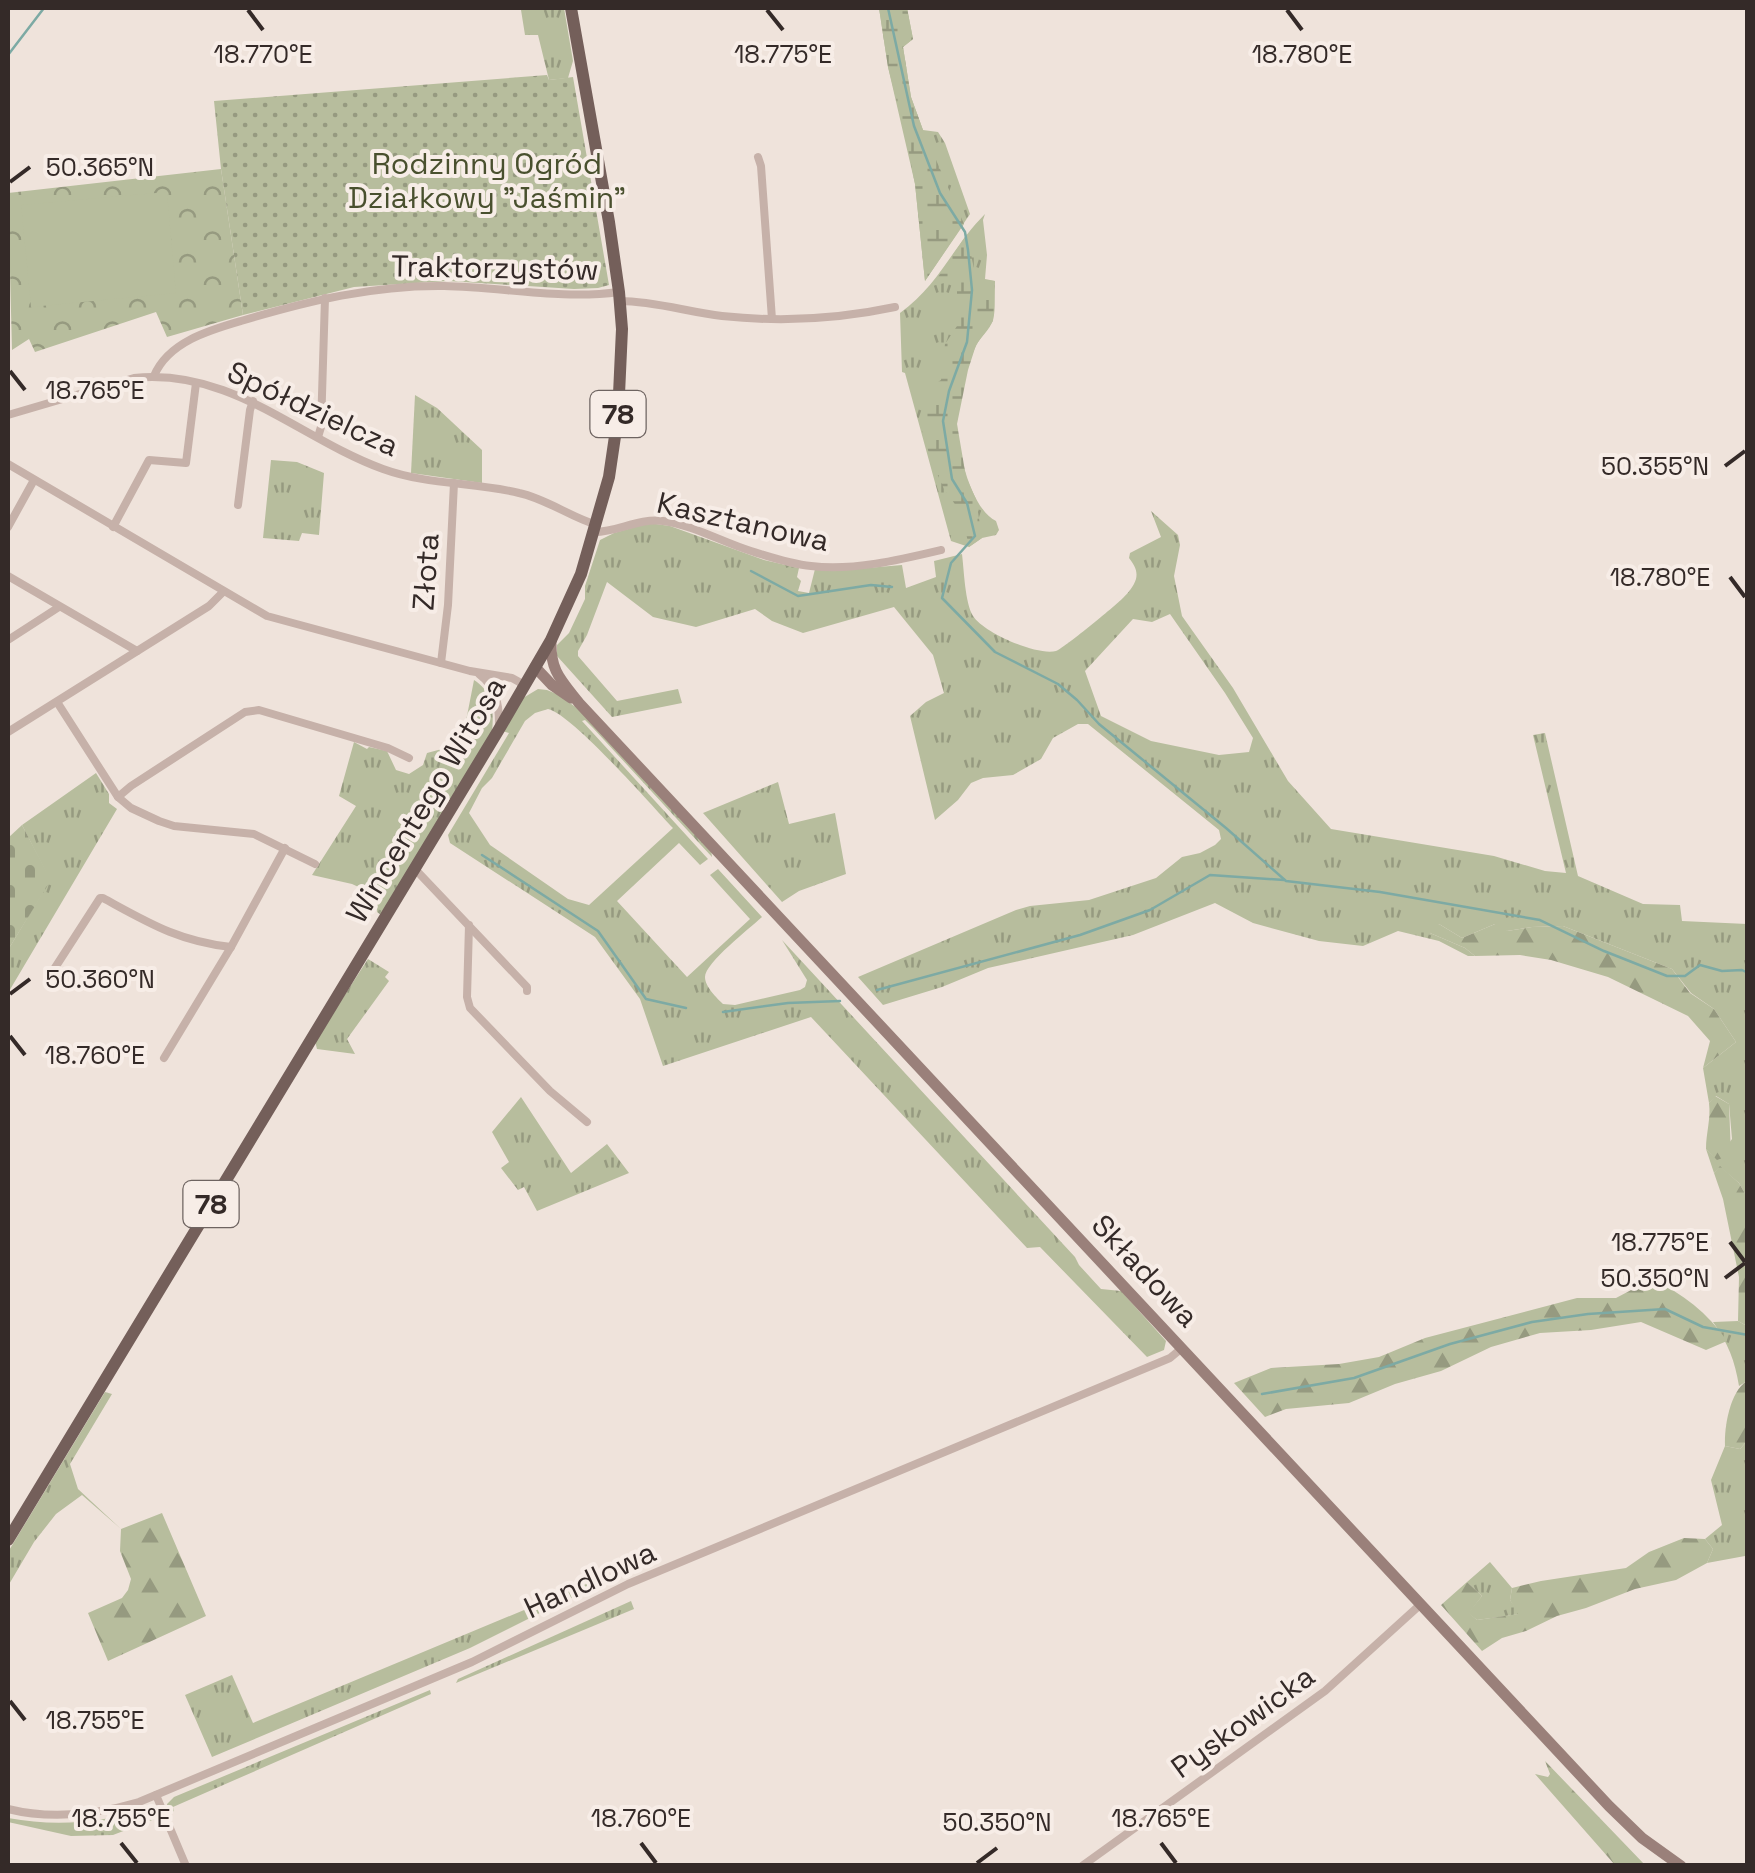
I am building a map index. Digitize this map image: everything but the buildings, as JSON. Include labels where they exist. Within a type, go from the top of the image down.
[{"type":"main road","name":"Wincentego Witosa","points":[[8,1540],[498,731],[576,586],[610,477],[622,363],[620,296],[571,8]]},
{"type":"main road","name":"Składowa","points":[[550,640],[552,666],[560,686]]},
{"type":"main road","name":"Składowa","points":[[535,667],[579,702],[1618,1816],[1682,1866]]},
{"type":"main road","points":[[518,696],[536,686],[560,686]]},
{"type":"street","points":[[758,157],[772,319]]},
{"type":"street","name":"Traktorzystów","points":[[154,376],[164,362],[199,334],[325,298],[368,290],[465,286],[620,296],[716,315],[772,319],[895,307]]},
{"type":"street","points":[[318,437],[325,298]]},
{"type":"street","name":"Spółdzielcza","points":[[8,415],[114,382],[154,376],[196,383],[253,401],[390,471],[522,494],[596,529]]},
{"type":"street","points":[[114,527],[150,460],[186,464],[196,383]]},
{"type":"street","points":[[238,504],[253,401]]},
{"type":"street","points":[[8,464],[276,620],[506,676],[520,681],[518,696],[504,704],[488,681],[470,670]]},
{"type":"street","points":[[8,527],[34,480]]},
{"type":"street","name":"Złota","points":[[441,663],[454,483]]},
{"type":"street","name":"Kasztanowa","points":[[596,529],[606,532],[640,522],[666,522],[759,553],[823,567],[886,562],[941,550]]},
{"type":"street","points":[[8,576],[137,652]]},
{"type":"street","points":[[8,732],[209,606],[223,592]]},
{"type":"street","points":[[8,640],[59,607]]},
{"type":"street","points":[[506,676],[535,667]]},
{"type":"street","points":[[496,696],[498,731]]},
{"type":"street","points":[[57,702],[118,797],[132,808],[174,826],[254,834],[315,864]]},
{"type":"street","points":[[118,797],[244,712],[259,710],[388,748],[409,758]]},
{"type":"street","points":[[164,1058],[285,848]]},
{"type":"street","points":[[414,868],[527,991]]},
{"type":"street","points":[[48,977],[100,898],[177,937],[231,947]]},
{"type":"street","points":[[469,925],[470,1008],[587,1122]]},
{"type":"street","name":"Handlowa","points":[[8,1809],[42,1815],[86,1814],[118,1809],[156,1796],[472,1662],[610,1592],[1170,1358],[1182,1348]]},
{"type":"street","name":"Pyskowicka","points":[[1082,1866],[1325,1691],[1421,1604]]},
{"type":"street","points":[[156,1796],[186,1866]]},
{"type":"green space","points":[[564,8],[573,61],[568,78],[549,80],[538,35],[525,35],[521,10]]},
{"type":"green space","points":[[879,8],[907,8],[913,39],[903,47],[911,97],[923,130],[938,132],[945,143],[970,214],[925,281],[915,184],[888,67]]},
{"type":"green space","points":[[879,8],[907,8],[913,39],[903,47],[911,97],[964,224],[925,281],[915,184],[888,67]]},
{"type":"green space","name":"Rodzinny Ogród Działkowy \"Jaśmin\"","points":[[547,75],[549,80],[573,77],[609,285],[574,289],[448,281],[354,287],[243,315],[214,101]]},
{"type":"green space","points":[[221,169],[243,315],[167,337],[156,312],[35,352],[29,339],[12,350],[8,193]]},
{"type":"green space","points":[[167,192],[176,293],[31,307],[21,205]]},
{"type":"green space","points":[[985,214],[985,279],[995,281],[994,316],[969,363],[957,423],[973,492],[999,530],[969,547],[951,541],[902,372],[900,313],[926,290]]},
{"type":"green space","points":[[967,234],[976,279],[995,281],[993,321],[976,345],[957,424],[982,538],[969,547],[962,514],[944,489],[922,430],[925,390],[941,380],[945,344],[957,326],[957,280],[932,286]]},
{"type":"green space","points":[[415,395],[437,408],[482,450],[482,483],[411,473]]},
{"type":"green space","points":[[271,460],[297,462],[324,473],[319,535],[302,533],[299,541],[263,538]]},
{"type":"green space","points":[[1151,511],[1178,535],[1174,576],[1182,616],[1233,688],[1288,781],[1331,829],[1494,856],[1566,873],[1533,735],[1545,733],[1578,876],[1643,904],[1680,905],[1682,921],[1747,924],[1747,1197],[1739,1183],[1720,1167],[1714,1173],[1706,1149],[1717,1159],[1732,1139],[1729,1104],[1716,1096],[1709,1103],[1703,1068],[1736,1042],[1714,1009],[1691,993],[1672,969],[1563,926],[1507,931],[1495,924],[1462,938],[1439,924],[1430,933],[1475,956],[1468,956],[1439,941],[1398,931],[1363,946],[1319,941],[1253,923],[1215,903],[1133,935],[988,968],[883,1005],[858,977],[1016,910],[1089,900],[1156,878],[1182,857],[1200,853],[1221,839],[1219,830],[1088,724],[1078,724],[1053,738],[1041,759],[1013,775],[971,783],[935,820],[910,716],[944,693],[933,655],[894,607],[803,633],[772,621],[755,609],[696,627],[653,617],[607,582],[578,656],[617,701],[678,689],[682,703],[612,717],[557,656],[557,645],[569,633],[585,599],[585,586],[600,540],[649,523],[670,526],[764,560],[799,568],[798,591],[809,593],[815,569],[902,565],[906,588],[936,577],[934,561],[962,554],[970,610],[979,623],[1024,647],[1047,652],[1068,643],[1123,598],[1136,579],[1130,553],[1161,537]],"holes":[[[1170,614],[1253,738],[1249,752],[1219,755],[1151,741],[1101,716],[1085,671],[1133,619],[1152,622]]]},
{"type":"green space","points":[[474,680],[491,703],[492,732],[381,915],[377,912],[376,895],[352,884],[312,875],[356,806],[339,796],[354,742],[367,749],[387,751],[396,770],[409,774],[423,765],[427,753],[453,746],[466,721]]},
{"type":"green space","points":[[538,689],[547,690],[585,714],[711,849],[712,857],[593,728],[582,721],[708,859],[700,865],[679,843],[617,901],[687,977],[750,919],[710,875],[718,869],[762,917],[707,971],[709,988],[723,1004],[735,1005],[805,987],[807,980],[782,940],[1101,1289],[1121,1291],[1166,1341],[1164,1350],[1147,1357],[1040,1247],[1027,1248],[811,1017],[663,1066],[640,999],[595,937],[450,843],[448,835],[509,733],[502,731],[523,698]],"holes":[[[548,709],[575,726],[673,828],[589,905],[568,899],[490,845],[469,813],[525,721]]]},
{"type":"green space","points":[[96,773],[109,794],[109,803],[117,809],[8,993],[8,950],[50,880],[22,825]]},
{"type":"green space","points":[[778,782],[789,824],[835,813],[846,874],[799,891],[782,902],[703,813]]},
{"type":"green space","points":[[22,825],[51,880],[8,950],[8,838]]},
{"type":"green space","points":[[1439,924],[1462,938],[1495,924],[1504,924],[1507,931],[1563,926],[1672,969],[1690,993],[1714,1009],[1736,1042],[1703,1068],[1710,1041],[1688,1016],[1608,977],[1551,960],[1520,955],[1475,956],[1430,933],[1431,926]]},
{"type":"green space","points":[[368,959],[389,972],[385,977],[389,981],[347,1039],[355,1054],[317,1049],[315,1041]]},
{"type":"green space","points":[[1715,1096],[1729,1104],[1731,1155],[1717,1160],[1706,1149],[1709,1103]]},
{"type":"green space","points":[[521,1097],[571,1173],[607,1144],[629,1173],[537,1211],[524,1187],[518,1190],[501,1168],[509,1162],[492,1132]]},
{"type":"green space","points":[[1720,1166],[1739,1183],[1747,1197],[1747,1326],[1738,1321],[1739,1277],[1714,1173]]},
{"type":"green space","points":[[1652,1279],[1694,1305],[1727,1341],[1706,1350],[1641,1322],[1540,1333],[1491,1347],[1441,1371],[1349,1403],[1286,1409],[1265,1417],[1234,1383],[1271,1368],[1379,1357],[1425,1338],[1577,1298],[1616,1298]]},
{"type":"green space","points":[[1738,1321],[1747,1326],[1747,1381],[1739,1386],[1730,1352],[1713,1322]]},
{"type":"green space","points":[[1747,1381],[1747,1441],[1740,1449],[1725,1446],[1732,1401]]},
{"type":"green space","points":[[105,1392],[112,1394],[70,1464],[78,1489],[121,1529],[82,1495],[56,1514],[8,1586],[8,1552]]},
{"type":"green space","points":[[1747,1441],[1747,1558],[1707,1563],[1713,1549],[1705,1539],[1722,1525],[1711,1480],[1725,1446],[1740,1449]]},
{"type":"green space","points":[[162,1513],[206,1616],[108,1661],[88,1613],[122,1598],[128,1590],[131,1579],[120,1551],[121,1529]]},
{"type":"green space","points":[[1684,1538],[1705,1539],[1713,1549],[1707,1563],[1676,1580],[1635,1589],[1557,1616],[1502,1638],[1482,1651],[1441,1605],[1467,1582],[1482,1596],[1469,1613],[1477,1620],[1518,1614],[1510,1600],[1512,1588],[1626,1568],[1649,1552]]},
{"type":"green space","points":[[1490,1562],[1512,1588],[1510,1600],[1520,1614],[1477,1620],[1468,1613],[1482,1596],[1467,1582]]},
{"type":"green space","points":[[603,1577],[606,1583],[470,1648],[212,1757],[185,1695],[232,1675],[253,1723]]},
{"type":"green space","points":[[631,1601],[634,1609],[456,1683],[458,1679]]},
{"type":"green space","points":[[430,1690],[431,1694],[173,1807],[174,1811],[168,1814],[167,1804],[174,1797]]},
{"type":"green space","points":[[1545,1761],[1645,1865],[1615,1865],[1535,1774],[1548,1777]]},
{"type":"green space","points":[[150,1808],[160,1817],[113,1835],[71,1836],[8,1822],[8,1818],[79,1822]]},
{"type":"waterway","points":[[8,55],[44,8]]},
{"type":"waterway","points":[[888,8],[914,126],[940,193],[965,232],[972,290],[967,342],[943,421],[952,479],[967,503],[975,536],[951,563],[942,598],[995,652],[1058,684],[1099,724],[1286,881],[1380,892],[1540,920],[1667,976],[1685,976],[1700,965],[1748,973]]},
{"type":"waterway","points":[[751,571],[798,596],[871,585],[892,587]]},
{"type":"waterway","points":[[482,855],[598,931],[646,999],[686,1008]]},
{"type":"waterway","points":[[877,990],[1080,935],[1150,910],[1210,875],[1284,880]]},
{"type":"waterway","points":[[723,1012],[840,1001]]},
{"type":"waterway","points":[[1262,1394],[1354,1378],[1450,1344],[1532,1322],[1588,1314],[1665,1309],[1703,1327],[1748,1335]]}]
